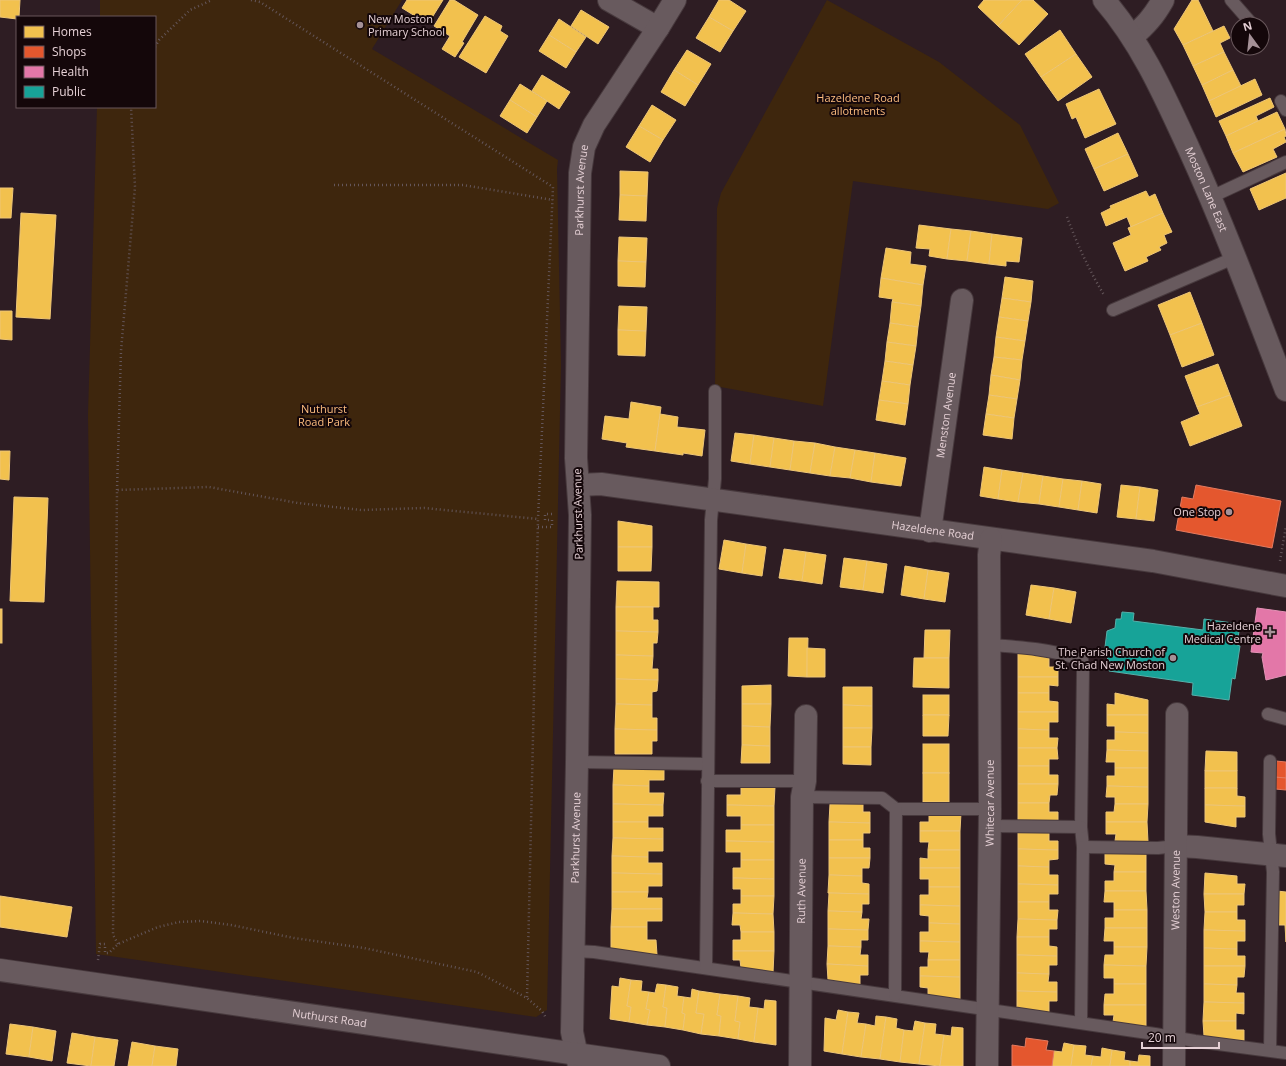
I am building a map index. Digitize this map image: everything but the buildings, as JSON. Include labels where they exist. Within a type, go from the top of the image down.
[{"type":"street","points":[[609,0],[658,28]]},
{"type":"street","name":"Parkhurst Avenue","points":[[578,1060],[572,1032],[580,523],[579,485],[576,458],[580,173],[584,147],[594,125],[675,0]]},
{"type":"street","name":"Moston Lane East","points":[[1104,0],[1132,37],[1155,76],[1211,197],[1236,257],[1286,390]]},
{"type":"street","points":[[1132,37],[1147,24],[1163,0]]},
{"type":"street","name":"Menston Avenue","points":[[930,531],[962,300]]},
{"type":"street","name":"Hazeldene Road","points":[[579,485],[601,484],[1153,561],[1286,586]]},
{"type":"street","name":"Whitecar Avenue","points":[[987,1066],[990,817],[989,554],[991,539]]},
{"type":"street","name":"Weston Avenue","points":[[1174,1066],[1177,714]]},
{"type":"street","name":"Ruth Avenue","points":[[800,1066],[803,789],[806,716]]},
{"type":"street","points":[[1176,846],[1278,856]]},
{"type":"street","name":"Nuthurst Road","points":[[0,970],[578,1060],[659,1066]]},
{"type":"lane","points":[[1231,0],[1245,16]]},
{"type":"lane","points":[[1211,197],[1286,162]]},
{"type":"lane","points":[[1113,310],[1236,257]]},
{"type":"lane","points":[[706,968],[707,764],[711,520],[715,479],[715,391]]},
{"type":"lane","points":[[989,645],[1022,647],[1070,656],[1082,660],[1081,827],[1083,847],[1081,1022]]},
{"type":"lane","points":[[1268,714],[1286,719]]},
{"type":"lane","points":[[1270,761],[1269,834],[1278,856],[1273,875],[1270,1050]]},
{"type":"lane","points":[[577,762],[707,764]]},
{"type":"lane","points":[[707,781],[803,789],[882,798],[896,809],[1081,827]]},
{"type":"lane","points":[[895,995],[896,809]]},
{"type":"lane","points":[[1083,847],[1158,848],[1176,846]]},
{"type":"lane","points":[[574,951],[594,952],[895,995],[1081,1022],[1195,1041],[1286,1053]]},
{"type":"path","points":[[156,45],[159,40],[190,10],[212,0]]},
{"type":"path","points":[[251,0],[260,2],[553,187],[538,519],[527,998]]},
{"type":"path","points":[[118,944],[113,935],[117,490],[121,351],[135,187],[131,108]]},
{"type":"path","points":[[334,184],[463,185],[553,200]]},
{"type":"path","points":[[1066,217],[1089,270],[1113,310]]},
{"type":"path","points":[[117,490],[209,487],[298,503],[361,510],[424,508],[538,519]]},
{"type":"path","points":[[538,526],[552,527],[552,520],[545,520],[546,514],[556,514]]},
{"type":"path","points":[[1280,564],[1286,527]]},
{"type":"path","points":[[98,960],[100,944],[105,944],[105,953],[109,953],[118,944],[158,927],[179,922],[201,921],[294,938],[364,948],[476,972],[527,998],[542,1012],[546,1018]]},
{"type":"green space","name":"Nuthurst Road Park","points":[[100,0],[402,0],[372,49],[558,160],[561,365],[547,1010],[536,1017],[96,954],[88,415],[97,108],[156,108],[156,16],[100,16]]},
{"type":"green space","name":"Hazeldene Road allotments","points":[[827,0],[939,62],[1020,125],[1059,203],[1048,209],[853,181],[823,406],[715,386],[717,208],[721,193]]},
{"type":"place","name":"New Moston Primary School","points":[[360,25]]},
{"type":"place","name":"One Stop","points":[[1229,512]]},
{"type":"place","name":"Hazeldene Medical Centre","points":[[1270,632]]},
{"type":"place","name":"The Parish Church of St. Chad New Moston","points":[[1173,658]]}]
